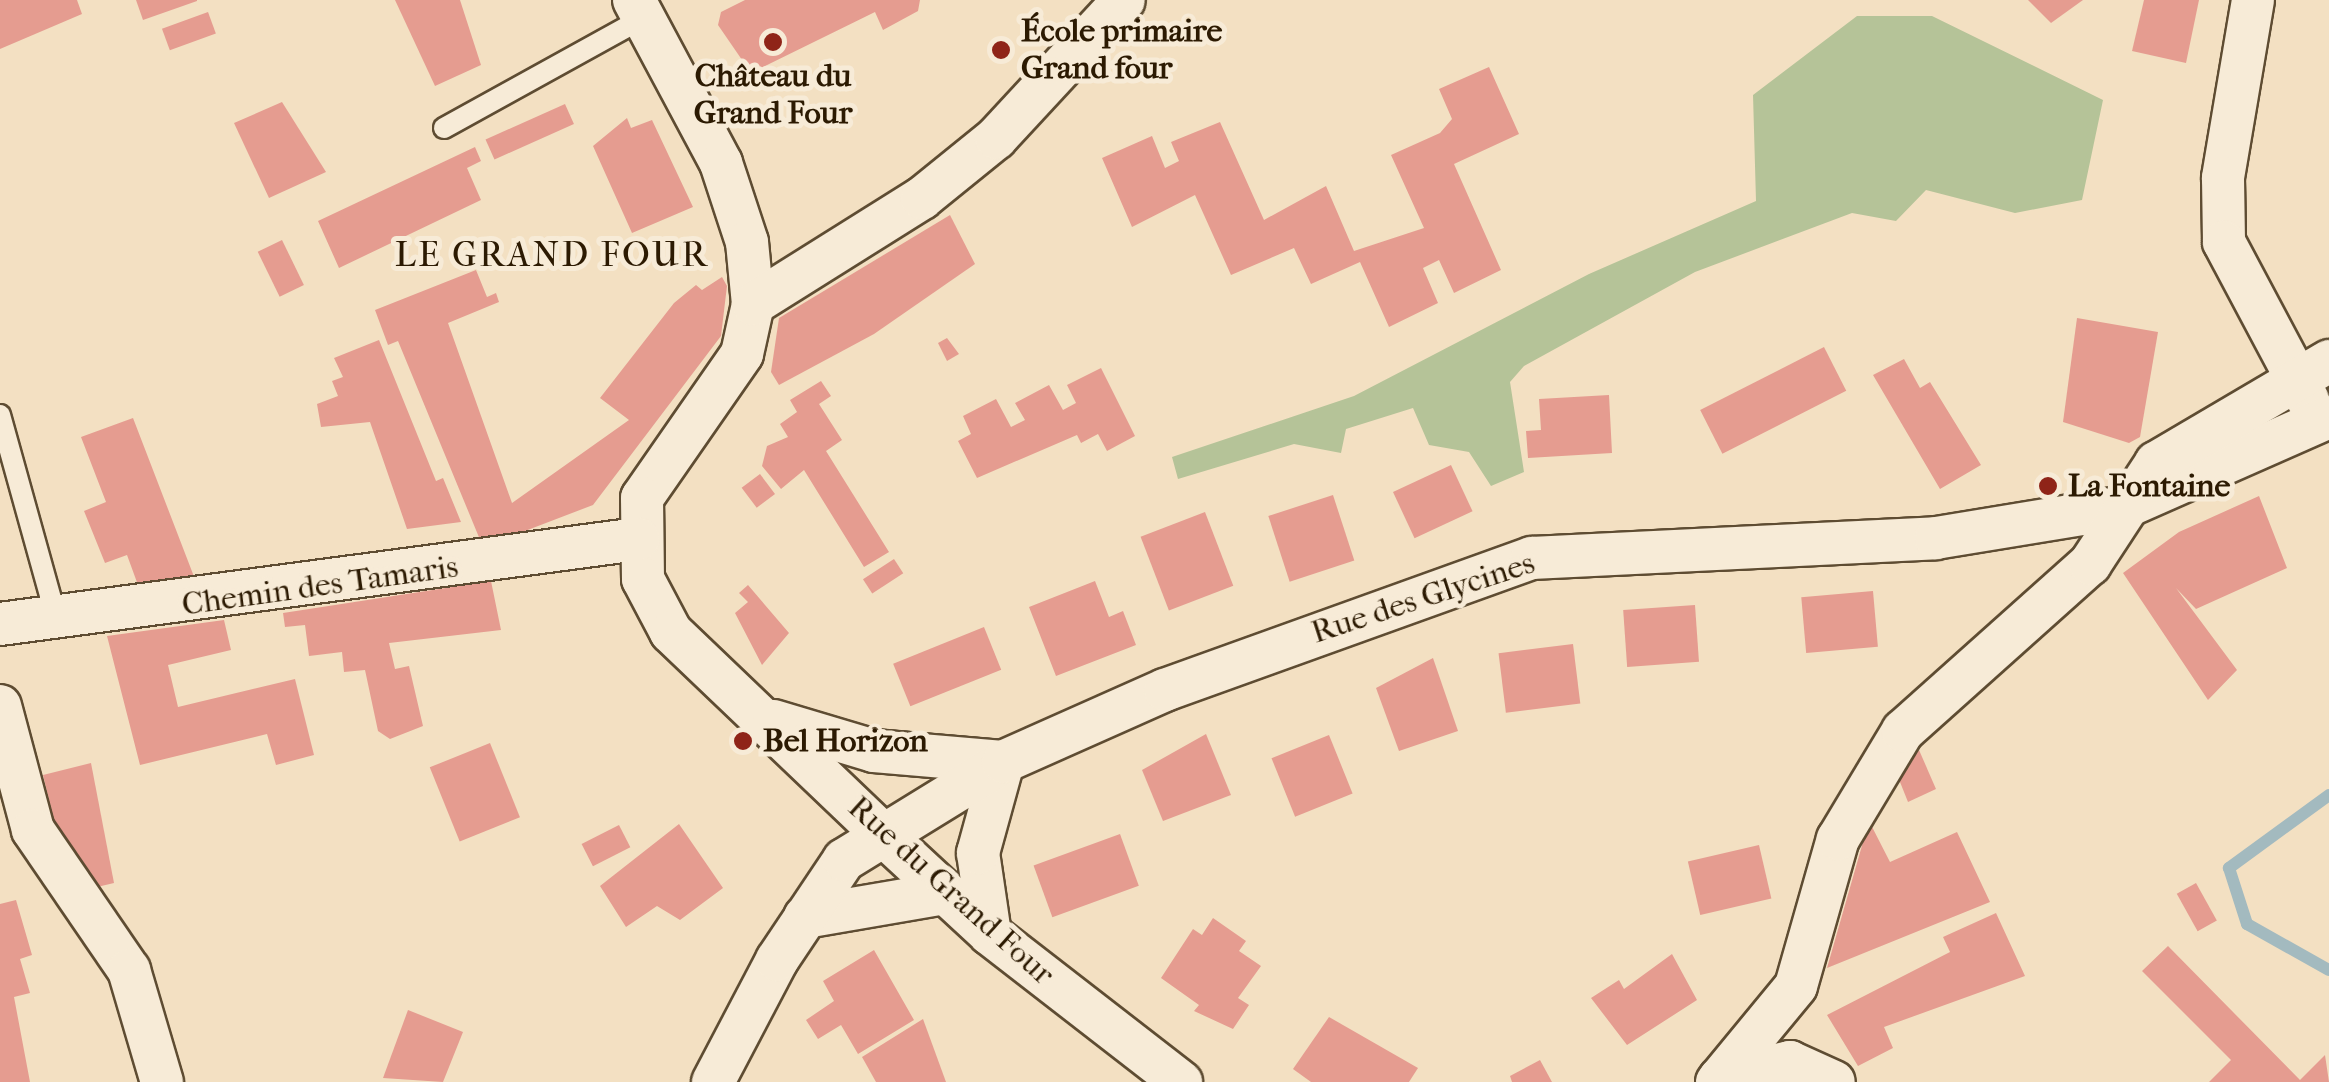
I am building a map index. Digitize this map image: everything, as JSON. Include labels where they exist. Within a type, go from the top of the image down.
[{"type":"street","points":[[753,304],[922,198],[996,138],[1124,0]]},
{"type":"street","points":[[2254,0],[2223,178],[2224,242],[2290,380],[2328,420]]},
{"type":"street","name":"Rue du Grand Four","points":[[638,9],[721,163],[747,242],[753,304],[742,354],[642,498],[638,539],[643,579],[671,632],[880,832],[990,934],[1181,1082]]},
{"type":"street","points":[[1719,1080],[1796,986],[1838,839],[1903,731],[2090,564],[2156,463],[2290,380],[2329,361]]},
{"type":"street","name":"Rue des Glycines","points":[[712,1082],[805,917],[844,860],[880,832],[1003,762],[1165,690],[1532,558],[1936,538],[2125,507],[2328,420]]},
{"type":"street","name":"Chemin des Tamaris","points":[[0,624],[57,620],[638,539]]},
{"type":"street","points":[[0,706],[33,830],[128,970],[162,1082]]},
{"type":"street","points":[[764,718],[874,751],[1003,762],[978,853],[990,934]]},
{"type":"street","points":[[805,917],[946,893]]},
{"type":"street","points":[[1719,1080],[1790,1062],[1834,1082]]},
{"type":"lane","points":[[444,128],[638,9]]},
{"type":"lane","points":[[0,415],[57,620]]},
{"type":"green space","points":[[1857,16],[1932,16],[2103,100],[2082,200],[2015,213],[1926,190],[1896,221],[1852,213],[1695,272],[1524,366],[1510,382],[1524,472],[1491,486],[1469,452],[1429,445],[1413,408],[1346,429],[1341,453],[1294,444],[1178,479],[1172,457],[1354,396],[1589,274],[1756,201],[1753,95]]},
{"type":"building","points":[[0,0],[77,0],[82,14],[0,49]]},
{"type":"building","points":[[136,0],[197,0],[197,1],[143,20]]},
{"type":"building","points":[[395,0],[460,0],[481,65],[435,86]]},
{"type":"building","name":"Château du Grand Four","points":[[745,0],[920,0],[918,11],[883,30],[875,12],[751,73],[718,25],[721,12]]},
{"type":"building","points":[[2028,0],[2083,0],[2051,23]]},
{"type":"building","points":[[2144,0],[2199,0],[2186,63],[2132,51]]},
{"type":"building","points":[[208,12],[216,34],[170,50],[162,29]]},
{"type":"building","points":[[1489,67],[1519,134],[1454,164],[1501,270],[1454,293],[1439,260],[1423,268],[1438,303],[1389,327],[1360,262],[1311,284],[1294,248],[1231,275],[1195,195],[1132,227],[1102,158],[1152,136],[1165,168],[1179,161],[1171,142],[1220,122],[1264,220],[1326,186],[1354,251],[1424,228],[1391,155],[1440,133],[1452,119],[1439,89]]},
{"type":"building","points":[[282,102],[326,172],[269,198],[234,123]]},
{"type":"building","points":[[565,104],[574,124],[494,159],[486,139]]},
{"type":"building","points":[[627,118],[631,128],[652,120],[693,207],[632,233],[593,146]]},
{"type":"building","points":[[475,147],[481,161],[467,168],[481,200],[339,268],[318,221]]},
{"type":"building","points":[[950,215],[975,264],[874,334],[779,385],[771,372],[779,318]]},
{"type":"building","points":[[282,240],[304,285],[280,297],[258,252]]},
{"type":"building","points":[[476,270],[487,297],[496,293],[499,302],[448,323],[512,503],[629,420],[600,398],[674,303],[696,285],[702,290],[722,277],[727,286],[721,336],[593,505],[483,547],[398,341],[388,345],[375,310]]},
{"type":"building","points":[[2077,318],[2158,332],[2140,437],[2129,443],[2063,422]]},
{"type":"building","points":[[947,338],[959,354],[947,361],[938,343]]},
{"type":"building","points":[[379,340],[436,481],[443,478],[461,522],[407,529],[370,422],[321,427],[317,404],[338,396],[332,381],[343,377],[334,358]]},
{"type":"building","points":[[1824,347],[1846,391],[1722,454],[1700,410]]},
{"type":"building","points":[[1904,359],[1920,388],[1930,382],[1981,465],[1940,489],[1873,375]]},
{"type":"building","points":[[1101,368],[1135,436],[1107,451],[1098,434],[1081,443],[1077,435],[977,478],[958,441],[971,434],[963,416],[996,399],[1011,427],[1025,420],[1015,403],[1049,385],[1063,410],[1076,403],[1067,385]]},
{"type":"building","points":[[821,381],[831,396],[819,404],[842,440],[826,451],[889,552],[864,567],[804,470],[781,489],[762,466],[767,446],[788,437],[780,424],[797,412],[790,400]]},
{"type":"building","points":[[1609,395],[1612,453],[1528,458],[1526,431],[1541,430],[1539,399]]},
{"type":"building","points":[[133,418],[198,587],[142,596],[127,555],[105,563],[84,511],[106,502],[81,437]]},
{"type":"building","points":[[1451,465],[1473,511],[1415,538],[1393,492]]},
{"type":"building","points":[[760,474],[775,494],[757,508],[742,488]]},
{"type":"building","points":[[1333,495],[1354,561],[1290,582],[1268,516]]},
{"type":"building","points":[[2259,496],[2287,568],[2196,609],[2176,588],[2237,670],[2208,700],[2123,573],[2179,532]]},
{"type":"building","points":[[1205,512],[1233,586],[1169,610],[1141,537]]},
{"type":"building","points":[[894,559],[903,573],[872,593],[863,579]]},
{"type":"building","points":[[491,581],[501,630],[389,643],[395,669],[409,666],[423,726],[390,739],[378,731],[365,670],[344,672],[342,652],[309,656],[305,625],[285,627],[283,613]]},
{"type":"building","points":[[1095,581],[1109,617],[1123,611],[1136,645],[1056,676],[1029,607]]},
{"type":"building","points":[[748,585],[789,633],[762,665],[735,613],[748,602],[739,593]]},
{"type":"building","points":[[1873,591],[1878,647],[1806,653],[1801,597]]},
{"type":"building","points":[[1695,605],[1699,662],[1627,667],[1623,610]]},
{"type":"building","points":[[224,620],[231,650],[168,665],[178,707],[295,679],[314,755],[276,765],[267,734],[140,765],[107,636]]},
{"type":"building","points":[[984,627],[1001,670],[910,706],[893,664]]},
{"type":"building","points":[[1573,644],[1580,704],[1506,713],[1499,653]]},
{"type":"building","points":[[1433,658],[1458,731],[1399,751],[1376,688]]},
{"type":"building","points":[[1206,734],[1231,795],[1163,821],[1142,770]]},
{"type":"building","points":[[1329,735],[1353,793],[1295,817],[1272,758]]},
{"type":"building","points":[[490,743],[520,817],[460,842],[430,767]]},
{"type":"building","points":[[1919,750],[1936,789],[1908,802],[1898,777]]},
{"type":"building","points":[[91,763],[114,883],[97,887],[55,825],[43,775]]},
{"type":"building","points":[[1869,821],[1890,862],[1957,832],[1990,902],[1827,968]]},
{"type":"building","points":[[679,824],[723,888],[680,920],[657,906],[626,927],[600,886]]},
{"type":"building","points":[[619,825],[630,847],[593,866],[582,844]]},
{"type":"building","points":[[1120,834],[1139,886],[1052,917],[1034,865]]},
{"type":"building","points":[[1759,845],[1771,899],[1700,915],[1688,861]]},
{"type":"building","points":[[2196,883],[2217,921],[2198,931],[2177,894]]},
{"type":"building","points":[[16,900],[32,955],[20,959],[30,993],[14,997],[30,1082],[0,1082],[0,904]]},
{"type":"building","points":[[1996,913],[2025,976],[1884,1027],[1893,1048],[1858,1066],[1827,1015],[1950,952],[1943,937]]},
{"type":"building","points":[[1213,918],[1246,941],[1239,951],[1261,966],[1238,998],[1249,1005],[1233,1029],[1194,1011],[1199,1005],[1161,978],[1193,929],[1202,935]]},
{"type":"building","points":[[2168,946],[2300,1080],[2325,1055],[2329,1082],[2209,1082],[2231,1060],[2142,971]]},
{"type":"building","points":[[874,950],[914,1020],[858,1054],[841,1025],[818,1039],[806,1020],[834,1001],[823,981]]},
{"type":"building","points":[[1672,954],[1697,1000],[1627,1045],[1591,998],[1619,980],[1624,989]]},
{"type":"building","points":[[408,1010],[463,1032],[443,1082],[383,1078]]},
{"type":"building","points":[[1329,1017],[1418,1068],[1409,1082],[1311,1082],[1293,1069]]},
{"type":"building","points":[[923,1019],[946,1082],[876,1082],[862,1057]]},
{"type":"building","points":[[1540,1060],[1552,1082],[1512,1082],[1510,1076]]},
{"type":"waterway","points":[[2329,795],[2229,868],[2247,924],[2329,970]]},
{"type":"place","name":"Château du Grand Four","points":[[773,42]]},
{"type":"place","name":"École primaire Grand four","points":[[1001,50]]},
{"type":"place","name":"La Fontaine","points":[[2048,486]]},
{"type":"place","name":"Bel Horizon","points":[[743,741]]},
{"type":"district","name":"LE GRAND FOUR","points":[[552,255]]}]
